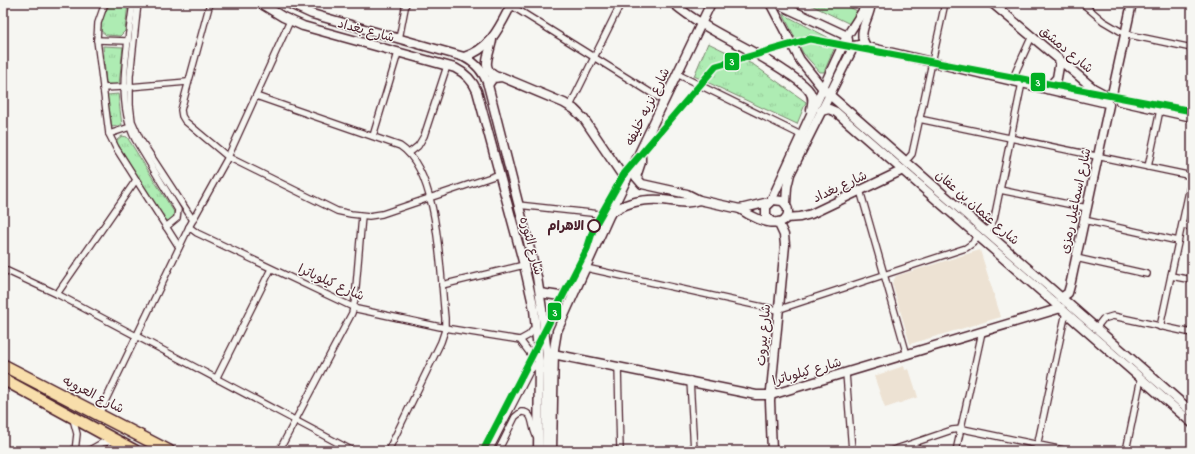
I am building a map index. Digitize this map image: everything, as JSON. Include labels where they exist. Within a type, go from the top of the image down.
[{"type":"highway","name":"شارع العروبه","points":[[3,365],[169,451]]},
{"type":"highway","points":[[3,379],[135,451]]},
{"type":"main road","name":"شارع بغداد","points":[[260,3],[290,21],[303,26],[447,66]]},
{"type":"main road","name":"شارع بغداد","points":[[288,3],[298,6],[312,14],[464,57]]},
{"type":"main road","points":[[673,3],[701,24],[767,60],[806,87],[812,97],[811,116]]},
{"type":"main road","name":"شارع نزيه خليفه","points":[[553,354],[556,336],[581,277],[711,3]]},
{"type":"main road","name":"شارع عثمان بن عفان","points":[[770,3],[800,60],[827,92],[977,234],[1192,422]]},
{"type":"main road","points":[[776,3],[847,36],[849,42],[854,46],[859,45],[1022,83],[1109,99],[1115,106],[1120,101],[1192,116]]},
{"type":"main road","points":[[640,151],[641,162],[636,175],[639,182],[687,194],[699,200],[740,209],[754,217],[776,222],[786,218],[788,211],[786,204],[786,191],[790,174],[822,111],[827,92],[847,36],[868,3]]},
{"type":"main road","points":[[867,47],[862,40],[862,33],[871,3]]},
{"type":"main road","name":"شارع دمشق","points":[[992,3],[1096,90],[1109,99],[1117,95],[1120,101]]},
{"type":"main road","name":"شارع اسماعيل رمزى","points":[[1061,298],[1070,289],[1109,99],[1132,3]]},
{"type":"main road","points":[[510,4],[492,40],[486,64],[489,72],[497,77],[502,77],[570,106],[584,119],[626,181]]},
{"type":"main road","points":[[464,57],[478,51],[492,40]]},
{"type":"main road","points":[[776,222],[768,219],[765,213],[766,207],[770,202],[780,178],[811,116],[854,46]]},
{"type":"main road","name":"شارع الثوره","points":[[464,57],[479,68],[488,85],[540,293],[547,348]]},
{"type":"main road","points":[[1047,88],[1057,78],[1060,61]]},
{"type":"main road","name":"شارع الثوره","points":[[447,66],[465,75],[476,88],[524,265],[536,326],[539,361],[538,451]]},
{"type":"main road","points":[[488,85],[492,79],[497,77]]},
{"type":"main road","name":"شارع عثمان بن عفان","points":[[822,111],[829,109],[836,112],[904,166],[985,232],[1192,412]]},
{"type":"main road","name":"شارع بغداد","points":[[786,218],[808,215],[860,190],[904,166]]},
{"type":"main road","points":[[610,215],[622,206],[641,200],[660,199],[688,202],[699,200]]},
{"type":"main road","points":[[740,209],[779,200],[786,204]]},
{"type":"main road","name":"شارع بيروت","points":[[772,451],[770,419],[771,395],[785,242],[776,222]]},
{"type":"main road","points":[[540,293],[543,292],[554,296],[562,295],[581,277]]},
{"type":"main road","points":[[546,451],[547,348],[551,334],[562,313],[568,308]]},
{"type":"main road","name":"شارع كيلوباترا","points":[[553,354],[690,380],[756,395],[771,395],[982,332],[1064,310]]},
{"type":"main road","points":[[552,451],[553,354]]},
{"type":"street","points":[[105,3],[98,20],[97,40],[109,134],[136,180],[179,247]]},
{"type":"street","points":[[133,3],[128,41],[126,110],[130,128],[137,143],[178,210],[177,218],[166,228]]},
{"type":"street","points":[[138,3],[127,87],[131,114],[138,134],[192,220]]},
{"type":"street","points":[[210,3],[187,82],[181,110],[182,118],[228,157],[337,211],[362,216],[382,214],[500,174]]},
{"type":"street","points":[[399,39],[406,3]]},
{"type":"street","points":[[570,106],[621,3]]},
{"type":"street","points":[[904,166],[911,155],[945,3]]},
{"type":"street","points":[[1082,3],[1107,24],[1125,34],[1192,48]]},
{"type":"street","points":[[510,4],[593,58],[664,101]]},
{"type":"street","points":[[99,414],[192,220],[228,157],[290,21]]},
{"type":"street","points":[[1012,80],[1032,36]]},
{"type":"street","points":[[97,40],[128,41]]},
{"type":"street","points":[[373,136],[398,53]]},
{"type":"street","points":[[409,153],[418,146],[424,136],[447,66]]},
{"type":"street","points":[[677,74],[801,135]]},
{"type":"street","points":[[103,88],[187,82]]},
{"type":"street","points":[[985,232],[993,221],[1022,83]]},
{"type":"street","points":[[256,96],[397,144],[409,153],[430,197],[434,215],[445,328],[442,340],[388,451]]},
{"type":"street","points":[[1148,167],[1160,110]]},
{"type":"street","points":[[919,119],[1192,177],[1160,327]]},
{"type":"street","points":[[109,134],[130,128]]},
{"type":"street","points":[[57,294],[136,180]]},
{"type":"street","points":[[860,190],[907,355]]},
{"type":"street","points":[[1000,190],[1087,208]]},
{"type":"street","points":[[518,205],[610,215]]},
{"type":"street","points":[[279,451],[354,308],[362,216]]},
{"type":"street","points":[[1084,220],[1178,241]]},
{"type":"street","points":[[1182,225],[1192,227]]},
{"type":"street","name":"شارع كيلوباترا","points":[[189,227],[197,233],[354,308],[445,328],[520,340]]},
{"type":"street","points":[[586,268],[771,310],[779,310],[966,248],[973,242],[977,234]]},
{"type":"street","points":[[1076,258],[1147,274]]},
{"type":"street","points":[[442,285],[524,265]]},
{"type":"street","points":[[3,268],[57,294],[295,422],[353,451]]},
{"type":"street","points":[[216,379],[271,269]]},
{"type":"street","points":[[1171,276],[1192,280]]},
{"type":"street","points":[[1036,451],[1064,310]]},
{"type":"street","points":[[1096,328],[1103,319],[1111,316],[1192,334]]},
{"type":"street","points":[[489,451],[530,371],[539,361],[532,356],[520,340],[529,335],[536,326]]},
{"type":"street","points":[[956,451],[982,332]]},
{"type":"street","points":[[618,366],[620,451]]},
{"type":"street","points":[[846,373],[852,451]]},
{"type":"street","points":[[1126,451],[1141,378]]},
{"type":"street","points":[[690,380],[694,451]]},
{"type":"street","points":[[498,451],[515,417],[521,412],[526,412],[530,415],[534,433],[538,438]]},
{"type":"street","points":[[71,415],[77,434],[75,451]]},
{"type":"street","points":[[890,451],[961,429],[1068,451]]},
{"type":"street","points":[[88,451],[102,443],[119,441]]},
{"type":"shaded area","points":[[980,250],[1001,317],[910,344],[892,283],[896,276]]},
{"type":"shaded area","points":[[904,366],[905,370],[909,369],[918,397],[885,408],[874,376]]},
{"type":"green space","points":[[110,3],[128,3],[125,31],[120,36],[106,35],[100,30],[103,17]]},
{"type":"green space","points":[[807,3],[842,3],[857,11],[850,24]]},
{"type":"green space","points":[[783,14],[833,40],[835,47],[824,72],[820,72],[803,53]]},
{"type":"green space","points":[[708,43],[754,65],[806,102],[797,124],[694,76]]},
{"type":"green space","points":[[103,46],[123,47],[119,85],[106,84]]},
{"type":"green space","points":[[118,94],[122,125],[112,127],[107,95]]},
{"type":"green space","points":[[122,136],[127,137],[174,212],[174,218],[169,221],[164,219],[117,143],[117,140]]},
{"type":"transit line","name":"3","points":[[483,451],[587,249],[594,227],[624,174],[716,66],[810,39],[1192,111]]},
{"type":"place","name":"الاهرام","points":[[594,226]]}]
